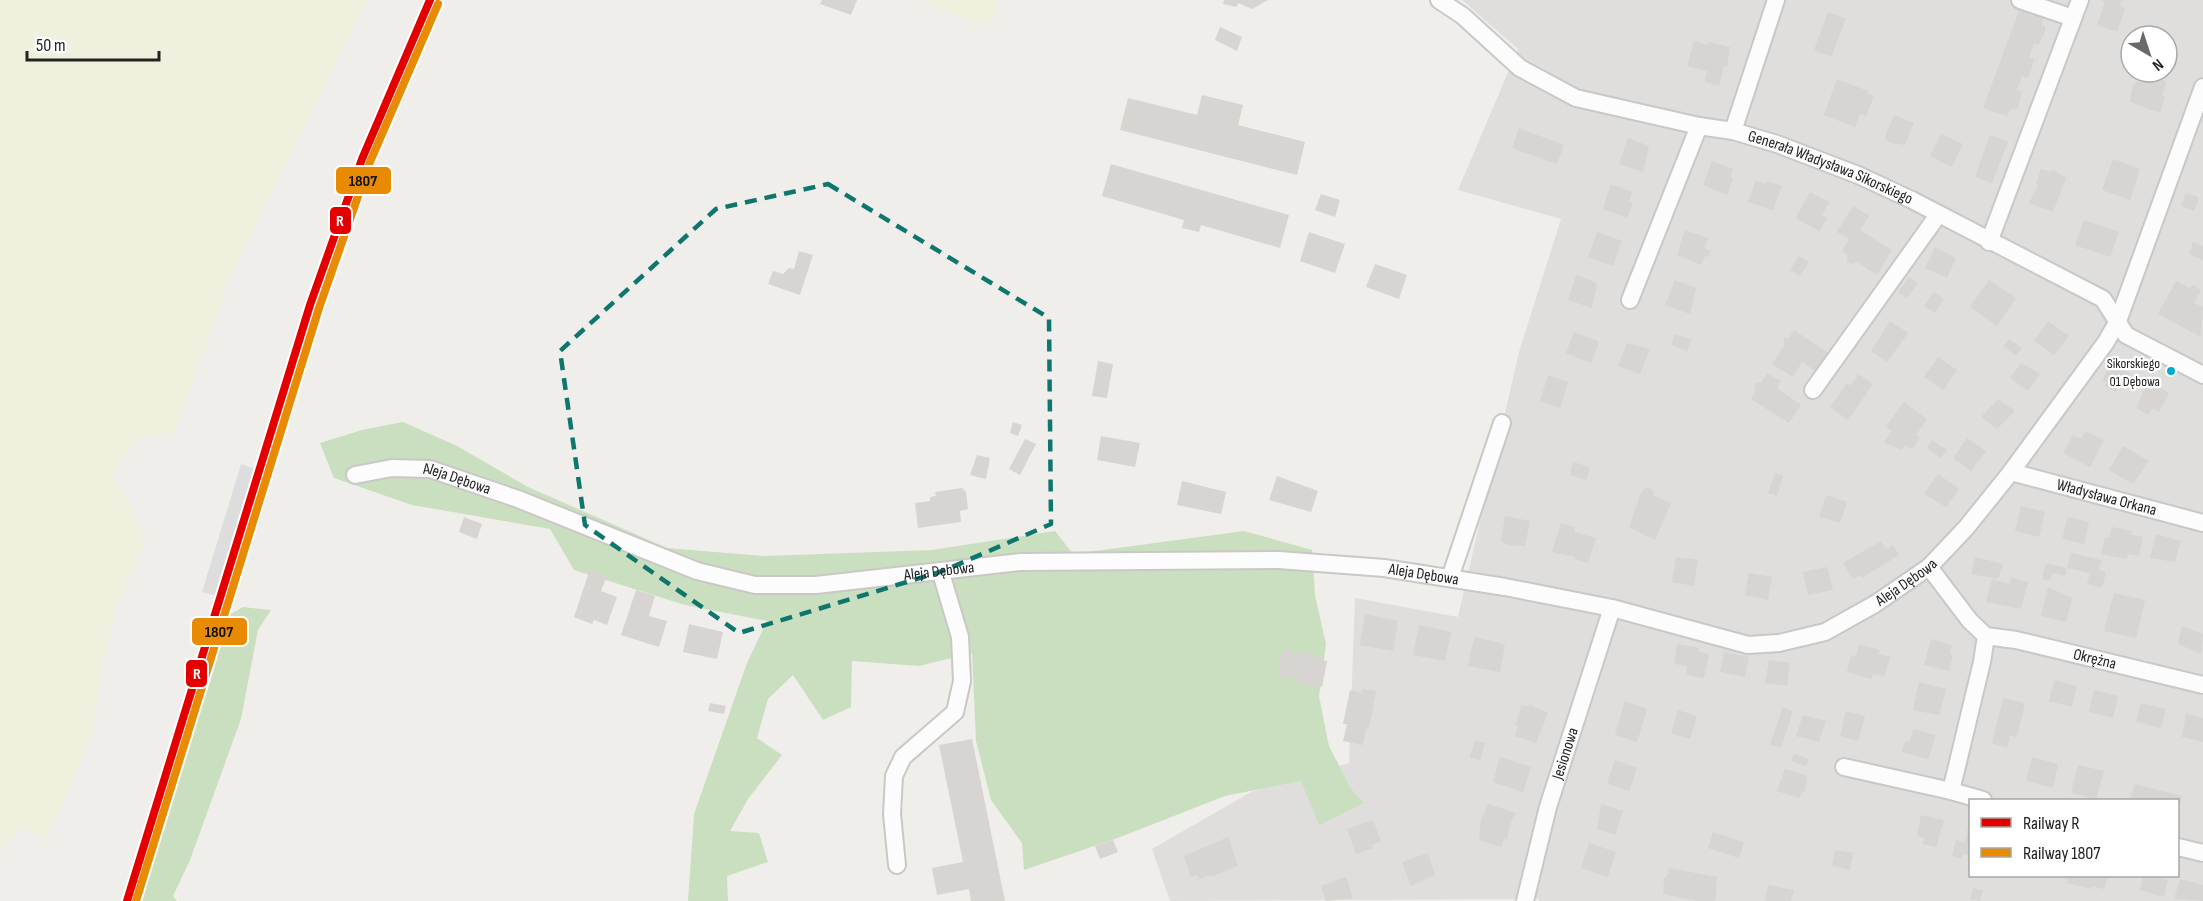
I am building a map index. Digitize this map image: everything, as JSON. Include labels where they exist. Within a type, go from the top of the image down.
[{"type":"street","name":"Generała Władysława Sikorskiego","points":[[1439,0],[1463,16],[1520,68],[1548,85],[1576,98],[1699,126],[1733,131],[1777,144],[1858,175],[2103,299],[2126,335],[2203,375]]},
{"type":"street","points":[[1733,131],[1776,0]]},
{"type":"street","points":[[2020,0],[2073,18]]},
{"type":"street","points":[[1989,242],[2080,0]]},
{"type":"street","name":"Aleja Dębowa","points":[[355,475],[392,468],[430,469],[518,499],[697,571],[755,585],[816,585],[941,573],[1020,562],[1279,560],[1384,568],[1450,578],[1612,608],[1748,645],[1779,643],[1825,632],[1875,604],[1929,567],[1966,528],[2012,472],[2106,342],[2118,321],[2203,87]]},
{"type":"street","points":[[1630,300],[1699,126]]},
{"type":"street","points":[[1813,390],[1938,215]]},
{"type":"street","points":[[1450,578],[1502,423]]},
{"type":"street","name":"Władysława Orkana","points":[[2012,472],[2203,523]]},
{"type":"street","points":[[1929,567],[1970,621],[1986,636],[1982,662],[1951,791]]},
{"type":"street","points":[[897,865],[892,814],[894,776],[903,757],[954,712],[962,681],[960,636],[941,573]]},
{"type":"street","name":"Jesionowa","points":[[1526,900],[1548,807],[1612,608]]},
{"type":"street","name":"Okrężna","points":[[1986,636],[2016,640],[2203,685]]},
{"type":"street","points":[[1844,767],[1977,799]]},
{"type":"street","points":[[2179,848],[2203,854]]},
{"type":"highlighted area","points":[[828,184],[1049,318],[1051,524],[943,571],[739,633],[585,525],[560,351],[716,209]]},
{"type":"shaded area","points":[[1462,0],[2203,0],[2203,901],[1539,901],[1539,899],[1170,901],[1152,849],[1251,792],[1349,763],[1355,598],[1458,617],[1519,352],[1561,219],[1458,190],[1518,49]]},
{"type":"green space","points":[[0,0],[367,0],[234,268],[175,431],[138,440],[112,475],[132,505],[145,543],[117,605],[104,659],[91,739],[47,838],[20,828],[0,852]]},
{"type":"green space","points":[[925,0],[998,0],[989,27],[924,3]]},
{"type":"green space","points":[[403,422],[457,446],[528,487],[667,548],[765,556],[932,550],[1055,531],[1073,554],[1244,531],[1312,550],[1315,595],[1326,644],[1319,696],[1329,746],[1351,789],[1364,803],[1319,825],[1301,781],[1225,796],[1115,839],[1024,870],[1022,843],[991,800],[976,741],[972,653],[919,666],[852,661],[851,707],[823,720],[793,675],[768,699],[757,738],[782,755],[748,799],[730,831],[759,833],[768,862],[727,876],[728,901],[688,901],[694,814],[747,663],[767,621],[685,605],[574,570],[550,529],[412,505],[334,478],[320,443],[362,430]]},
{"type":"green space","points":[[243,607],[271,610],[258,630],[241,719],[190,860],[173,896],[177,901],[137,901],[190,711],[220,620]]},
{"type":"pier","points":[[241,464],[265,472],[226,599],[202,592]]},
{"type":"building","points":[[822,0],[857,0],[851,15],[820,4]]},
{"type":"building","points":[[1224,0],[1268,0],[1252,9],[1238,3],[1237,7],[1223,4]]},
{"type":"building","points":[[2100,0],[2122,0],[2119,6],[2125,8],[2117,32],[2097,25],[2105,2]]},
{"type":"building","points":[[2020,8],[2044,17],[2041,25],[2045,26],[2045,31],[2039,45],[2034,43],[2029,58],[2034,59],[2030,74],[2027,78],[2022,76],[2017,90],[2022,92],[2018,107],[2015,110],[2010,109],[2007,116],[1983,108]]},
{"type":"building","points":[[1828,12],[1846,19],[1831,57],[1814,50]]},
{"type":"building","points":[[1220,27],[1242,37],[1237,51],[1215,40]]},
{"type":"building","points":[[1694,41],[1730,47],[1727,67],[1724,66],[1719,86],[1705,82],[1707,71],[1687,66]]},
{"type":"building","points":[[1837,79],[1868,91],[1867,93],[1874,96],[1866,116],[1860,114],[1855,127],[1824,115]]},
{"type":"building","points":[[2166,84],[2162,96],[2165,97],[2160,113],[2130,102],[2133,85]]},
{"type":"building","points":[[1202,95],[1243,105],[1238,125],[1305,142],[1297,175],[1120,130],[1128,98],[1197,115]]},
{"type":"building","points":[[1894,115],[1914,123],[1905,145],[1890,143],[1885,137]]},
{"type":"building","points":[[1519,128],[1564,145],[1557,164],[1512,148]]},
{"type":"building","points":[[1941,134],[1963,144],[1952,167],[1930,156]]},
{"type":"building","points":[[1990,135],[2008,142],[1992,183],[1975,177]]},
{"type":"building","points":[[1628,138],[1649,146],[1643,172],[1619,164]]},
{"type":"building","points":[[2113,159],[2140,169],[2130,200],[2102,190]]},
{"type":"building","points":[[1712,161],[1733,169],[1730,177],[1733,179],[1727,195],[1703,185]]},
{"type":"building","points":[[1111,164],[1289,215],[1280,248],[1201,225],[1199,232],[1182,228],[1184,220],[1102,196]]},
{"type":"building","points":[[2041,169],[2051,172],[2052,169],[2066,178],[2053,212],[2029,203],[2038,185],[2036,184]]},
{"type":"building","points":[[1756,181],[1766,184],[1767,181],[1782,186],[1773,210],[1748,202]]},
{"type":"building","points":[[1611,184],[1632,192],[1629,201],[1633,203],[1627,218],[1603,209]]},
{"type":"building","points":[[1810,192],[1829,202],[1822,215],[1827,218],[1819,231],[1796,218]]},
{"type":"building","points":[[2186,193],[2199,198],[2194,211],[2181,206]]},
{"type":"building","points":[[1321,194],[1340,200],[1335,217],[1315,210]]},
{"type":"building","points":[[1853,206],[1869,216],[1860,230],[1892,250],[1877,275],[1857,262],[1851,264],[1847,262],[1847,255],[1842,251],[1849,239],[1837,232]]},
{"type":"building","points":[[2084,220],[2119,232],[2110,257],[2075,245]]},
{"type":"building","points":[[1685,230],[1708,238],[1704,248],[1711,251],[1708,257],[1705,256],[1701,265],[1677,255]]},
{"type":"building","points":[[1309,232],[1345,244],[1335,273],[1300,261]]},
{"type":"building","points":[[1597,232],[1622,241],[1613,266],[1588,257]]},
{"type":"building","points":[[2193,242],[2203,246],[2203,260],[2189,254]]},
{"type":"building","points":[[1935,247],[1956,258],[1947,278],[1925,268]]},
{"type":"building","points":[[799,251],[813,255],[800,295],[768,284],[773,271],[783,274],[789,268],[794,269]]},
{"type":"building","points":[[1799,256],[1809,262],[1800,276],[1790,270]]},
{"type":"building","points":[[1375,264],[1407,275],[1399,299],[1366,287]]},
{"type":"building","points":[[1576,275],[1597,283],[1592,308],[1568,300]]},
{"type":"building","points":[[1909,277],[1918,283],[1907,298],[1898,292]]},
{"type":"building","points":[[1675,280],[1696,288],[1690,314],[1665,305]]},
{"type":"building","points":[[1989,280],[2016,298],[1997,326],[1970,307]]},
{"type":"building","points":[[2176,281],[2190,288],[2192,285],[2201,290],[2194,303],[2203,307],[2201,337],[2158,314]]},
{"type":"building","points":[[1934,292],[1944,299],[1935,313],[1924,306]]},
{"type":"building","points":[[1890,321],[1908,333],[1887,362],[1871,351]]},
{"type":"building","points":[[2048,321],[2069,336],[2054,355],[2034,341]]},
{"type":"building","points":[[1794,330],[1830,354],[1818,373],[1802,362],[1793,377],[1772,364],[1784,346],[1784,338],[1789,338]]},
{"type":"building","points":[[1574,332],[1599,342],[1591,363],[1566,353]]},
{"type":"building","points":[[1675,334],[1691,340],[1687,351],[1671,345]]},
{"type":"building","points":[[2009,339],[2022,348],[2016,356],[2003,346]]},
{"type":"building","points":[[1627,343],[1650,349],[1640,374],[1618,366]]},
{"type":"building","points":[[1938,357],[1957,370],[1943,390],[1924,377]]},
{"type":"building","points":[[1098,361],[1113,364],[1107,398],[1092,396]]},
{"type":"building","points":[[2021,363],[2040,374],[2028,391],[2010,378]]},
{"type":"building","points":[[2111,363],[2130,373],[2121,390],[2118,388],[2116,392],[2105,386],[2107,382],[2102,380]]},
{"type":"building","points":[[1767,373],[1781,381],[1777,388],[1801,405],[1789,423],[1751,399],[1756,391],[1754,387],[1756,383],[1761,383]]},
{"type":"building","points":[[1858,374],[1873,384],[1848,420],[1830,407],[1847,383],[1851,386]]},
{"type":"building","points":[[1548,375],[1568,382],[1560,408],[1540,401]]},
{"type":"building","points":[[2148,381],[2169,393],[2159,412],[2152,408],[2149,415],[2136,408]]},
{"type":"building","points":[[1998,399],[2015,411],[1997,429],[1981,417]]},
{"type":"building","points":[[1904,402],[1927,419],[1916,435],[1920,438],[1912,449],[1905,445],[1902,450],[1884,442],[1892,431],[1886,427]]},
{"type":"building","points":[[1013,422],[1022,425],[1018,436],[1010,433]]},
{"type":"building","points":[[2085,431],[2104,440],[2090,467],[2063,453],[2073,435],[2081,439]]},
{"type":"building","points":[[1101,436],[1140,443],[1135,467],[1097,460]]},
{"type":"building","points":[[1967,438],[1986,451],[1971,471],[1953,458]]},
{"type":"building","points":[[1025,439],[1036,444],[1020,475],[1009,469]]},
{"type":"building","points":[[1932,440],[1947,450],[1941,458],[1927,448]]},
{"type":"building","points":[[2123,446],[2149,461],[2133,484],[2109,470]]},
{"type":"building","points":[[977,455],[990,458],[986,479],[970,475]]},
{"type":"building","points":[[1573,462],[1590,467],[1586,480],[1570,475]]},
{"type":"building","points":[[1775,473],[1783,476],[1777,496],[1768,493]]},
{"type":"building","points":[[1938,474],[1959,489],[1946,507],[1924,494]]},
{"type":"building","points":[[1277,476],[1318,491],[1311,512],[1269,500]]},
{"type":"building","points":[[1182,481],[1226,492],[1221,514],[1177,505]]},
{"type":"building","points":[[1646,487],[1653,490],[1654,496],[1671,503],[1655,540],[1629,527],[1641,492]]},
{"type":"building","points":[[962,488],[966,492],[968,509],[960,511],[961,522],[918,528],[915,503],[930,501],[930,497],[936,496],[935,492]]},
{"type":"building","points":[[1826,495],[1847,502],[1840,523],[1819,517]]},
{"type":"building","points":[[2021,506],[2045,512],[2039,537],[2015,531]]},
{"type":"building","points":[[1505,516],[1530,521],[1525,546],[1508,545],[1501,541]]},
{"type":"building","points":[[464,517],[482,524],[477,539],[459,532]]},
{"type":"building","points":[[2068,517],[2089,522],[2084,544],[2062,539]]},
{"type":"building","points":[[1561,523],[1575,527],[1574,532],[1596,538],[1588,563],[1575,559],[1575,557],[1552,552]]},
{"type":"building","points":[[2112,527],[2132,531],[2131,535],[2143,537],[2139,556],[2128,554],[2127,559],[2101,554],[2105,537],[2109,538]]},
{"type":"building","points":[[2156,534],[2181,541],[2175,562],[2150,558]]},
{"type":"building","points":[[1881,541],[1886,549],[1893,545],[1899,555],[1862,578],[1860,575],[1853,579],[1843,563]]},
{"type":"building","points":[[2071,553],[2102,560],[2099,570],[2106,572],[2102,588],[2087,584],[2090,573],[2067,568]]},
{"type":"building","points":[[1676,557],[1698,560],[1694,586],[1672,582]]},
{"type":"building","points":[[1975,557],[2003,564],[1998,579],[1971,574]]},
{"type":"building","points":[[2046,563],[2067,568],[2065,576],[2052,573],[2050,581],[2042,579]]},
{"type":"building","points":[[1827,567],[1833,590],[1808,595],[1803,572]]},
{"type":"building","points":[[590,569],[607,576],[601,591],[617,597],[607,625],[594,620],[592,624],[574,617]]},
{"type":"building","points":[[1749,573],[1772,577],[1768,600],[1745,595]]},
{"type":"building","points":[[2011,578],[2028,582],[2021,609],[1986,602],[1992,579],[2009,584]]},
{"type":"building","points":[[2048,587],[2072,598],[2066,622],[2041,616]]},
{"type":"building","points":[[636,590],[655,596],[649,616],[667,621],[659,647],[621,635]]},
{"type":"building","points":[[2114,593],[2145,600],[2136,638],[2104,631]]},
{"type":"building","points":[[1365,614],[1398,621],[1393,651],[1360,645]]},
{"type":"building","points":[[689,624],[723,632],[717,659],[683,652]]},
{"type":"building","points":[[1419,625],[1451,632],[1445,661],[1413,655]]},
{"type":"building","points":[[2182,626],[2203,634],[2201,654],[2178,644]]},
{"type":"building","points":[[1474,637],[1505,644],[1500,672],[1468,666]]},
{"type":"building","points":[[1931,639],[1952,645],[1950,653],[1953,654],[1949,671],[1924,665]]},
{"type":"building","points":[[1677,644],[1699,648],[1699,652],[1709,654],[1704,678],[1686,675],[1687,666],[1674,664]]},
{"type":"building","points":[[1859,644],[1880,650],[1878,654],[1890,657],[1884,677],[1873,674],[1871,679],[1847,672],[1851,655],[1856,656]]},
{"type":"building","points":[[1283,649],[1319,656],[1318,659],[1327,661],[1322,687],[1297,683],[1298,678],[1279,676],[1279,658],[1282,659]]},
{"type":"building","points":[[1724,652],[1749,657],[1745,677],[1720,672]]},
{"type":"building","points":[[1769,660],[1790,663],[1787,686],[1765,683]]},
{"type":"building","points":[[2054,680],[2077,686],[2072,707],[2049,701]]},
{"type":"building","points":[[1919,682],[1946,689],[1939,715],[1913,710]]},
{"type":"building","points":[[1362,689],[1376,691],[1369,729],[1366,728],[1363,745],[1343,741],[1347,724],[1343,724],[1350,690],[1361,693]]},
{"type":"building","points":[[2094,690],[2118,696],[2113,718],[2089,712]]},
{"type":"building","points":[[2003,698],[2025,703],[2017,737],[2010,736],[2007,748],[1992,743]]},
{"type":"building","points":[[1625,701],[1647,709],[1637,742],[1615,735]]},
{"type":"building","points":[[710,703],[726,706],[724,714],[708,711]]},
{"type":"building","points":[[2141,703],[2166,709],[2161,728],[2136,722]]},
{"type":"building","points":[[1529,704],[1548,713],[1536,743],[1515,736],[1518,726],[1515,725],[1522,705],[1529,707]]},
{"type":"building","points":[[1783,707],[1793,711],[1781,748],[1770,745]]},
{"type":"building","points":[[1678,710],[1697,716],[1690,739],[1671,733]]},
{"type":"building","points":[[1846,711],[1865,716],[1858,741],[1840,736]]},
{"type":"building","points":[[2186,714],[2203,718],[2203,742],[2182,737]]},
{"type":"building","points":[[1803,715],[1826,721],[1819,742],[1796,736]]},
{"type":"building","points":[[1913,729],[1936,735],[1928,759],[1902,752],[1905,741],[1910,742]]},
{"type":"building","points":[[972,739],[1005,901],[971,901],[969,889],[937,895],[932,868],[963,862],[939,745]]},
{"type":"building","points":[[1475,740],[1485,743],[1480,760],[1470,757]]},
{"type":"building","points":[[1794,754],[1809,759],[1806,766],[1791,761]]},
{"type":"building","points":[[1500,757],[1531,767],[1523,792],[1493,782]]},
{"type":"building","points":[[2032,757],[2058,764],[2053,788],[2026,781]]},
{"type":"building","points":[[1615,760],[1637,768],[1629,791],[1607,783]]},
{"type":"building","points":[[2078,765],[2104,771],[2096,799],[2071,793]]},
{"type":"building","points":[[1785,769],[1807,776],[1805,792],[1802,791],[1799,798],[1777,791]]},
{"type":"building","points":[[2134,784],[2182,796],[2179,809],[2179,799],[2130,799]]},
{"type":"building","points":[[1488,804],[1516,813],[1507,839],[1504,839],[1501,847],[1479,840],[1481,820]]},
{"type":"building","points":[[1601,804],[1623,811],[1615,835],[1597,829]]},
{"type":"building","points":[[1921,815],[1944,820],[1936,847],[1923,844],[1924,838],[1917,836]]},
{"type":"building","points":[[1373,820],[1381,841],[1372,845],[1373,848],[1356,854],[1347,829]]},
{"type":"building","points":[[1968,826],[1969,856],[1963,854],[1962,859],[1952,856],[1956,840],[1965,843]]},
{"type":"building","points":[[1713,832],[1744,842],[1739,858],[1708,848]]},
{"type":"building","points":[[1228,837],[1238,866],[1213,876],[1207,876],[1205,872],[1206,877],[1199,879],[1198,875],[1191,877],[1184,856]]},
{"type":"building","points":[[1113,840],[1118,852],[1100,859],[1095,846]]},
{"type":"building","points":[[1589,843],[1616,852],[1608,877],[1581,868]]},
{"type":"building","points":[[1835,850],[1853,853],[1850,870],[1832,866]]},
{"type":"building","points":[[1428,853],[1435,875],[1411,886],[1402,862]]},
{"type":"building","points":[[1669,868],[1717,877],[1716,898],[1713,901],[1697,901],[1663,894],[1664,878]]},
{"type":"building","points":[[1346,877],[1353,898],[1326,901],[1321,886]]},
{"type":"building","points":[[2060,877],[2108,877],[2104,889],[2092,886],[2092,889],[2067,883],[2068,880]]},
{"type":"building","points":[[2143,877],[2160,877],[2168,880],[2164,897],[2140,890]]},
{"type":"building","points":[[2180,879],[2203,885],[2203,901],[2174,899]]},
{"type":"building","points":[[1768,885],[1794,890],[1791,901],[1765,901]]},
{"type":"building","points":[[1973,888],[1983,891],[1980,901],[1970,899]]},
{"type":"rail line","name":"R","points":[[127,901],[310,305],[362,159],[430,0]]},
{"type":"rail line","name":"1807","points":[[136,901],[319,308],[370,162],[438,4]]},
{"type":"place","name":"Sikorskiego 01 Dębowa","points":[[2171,371]]}]
